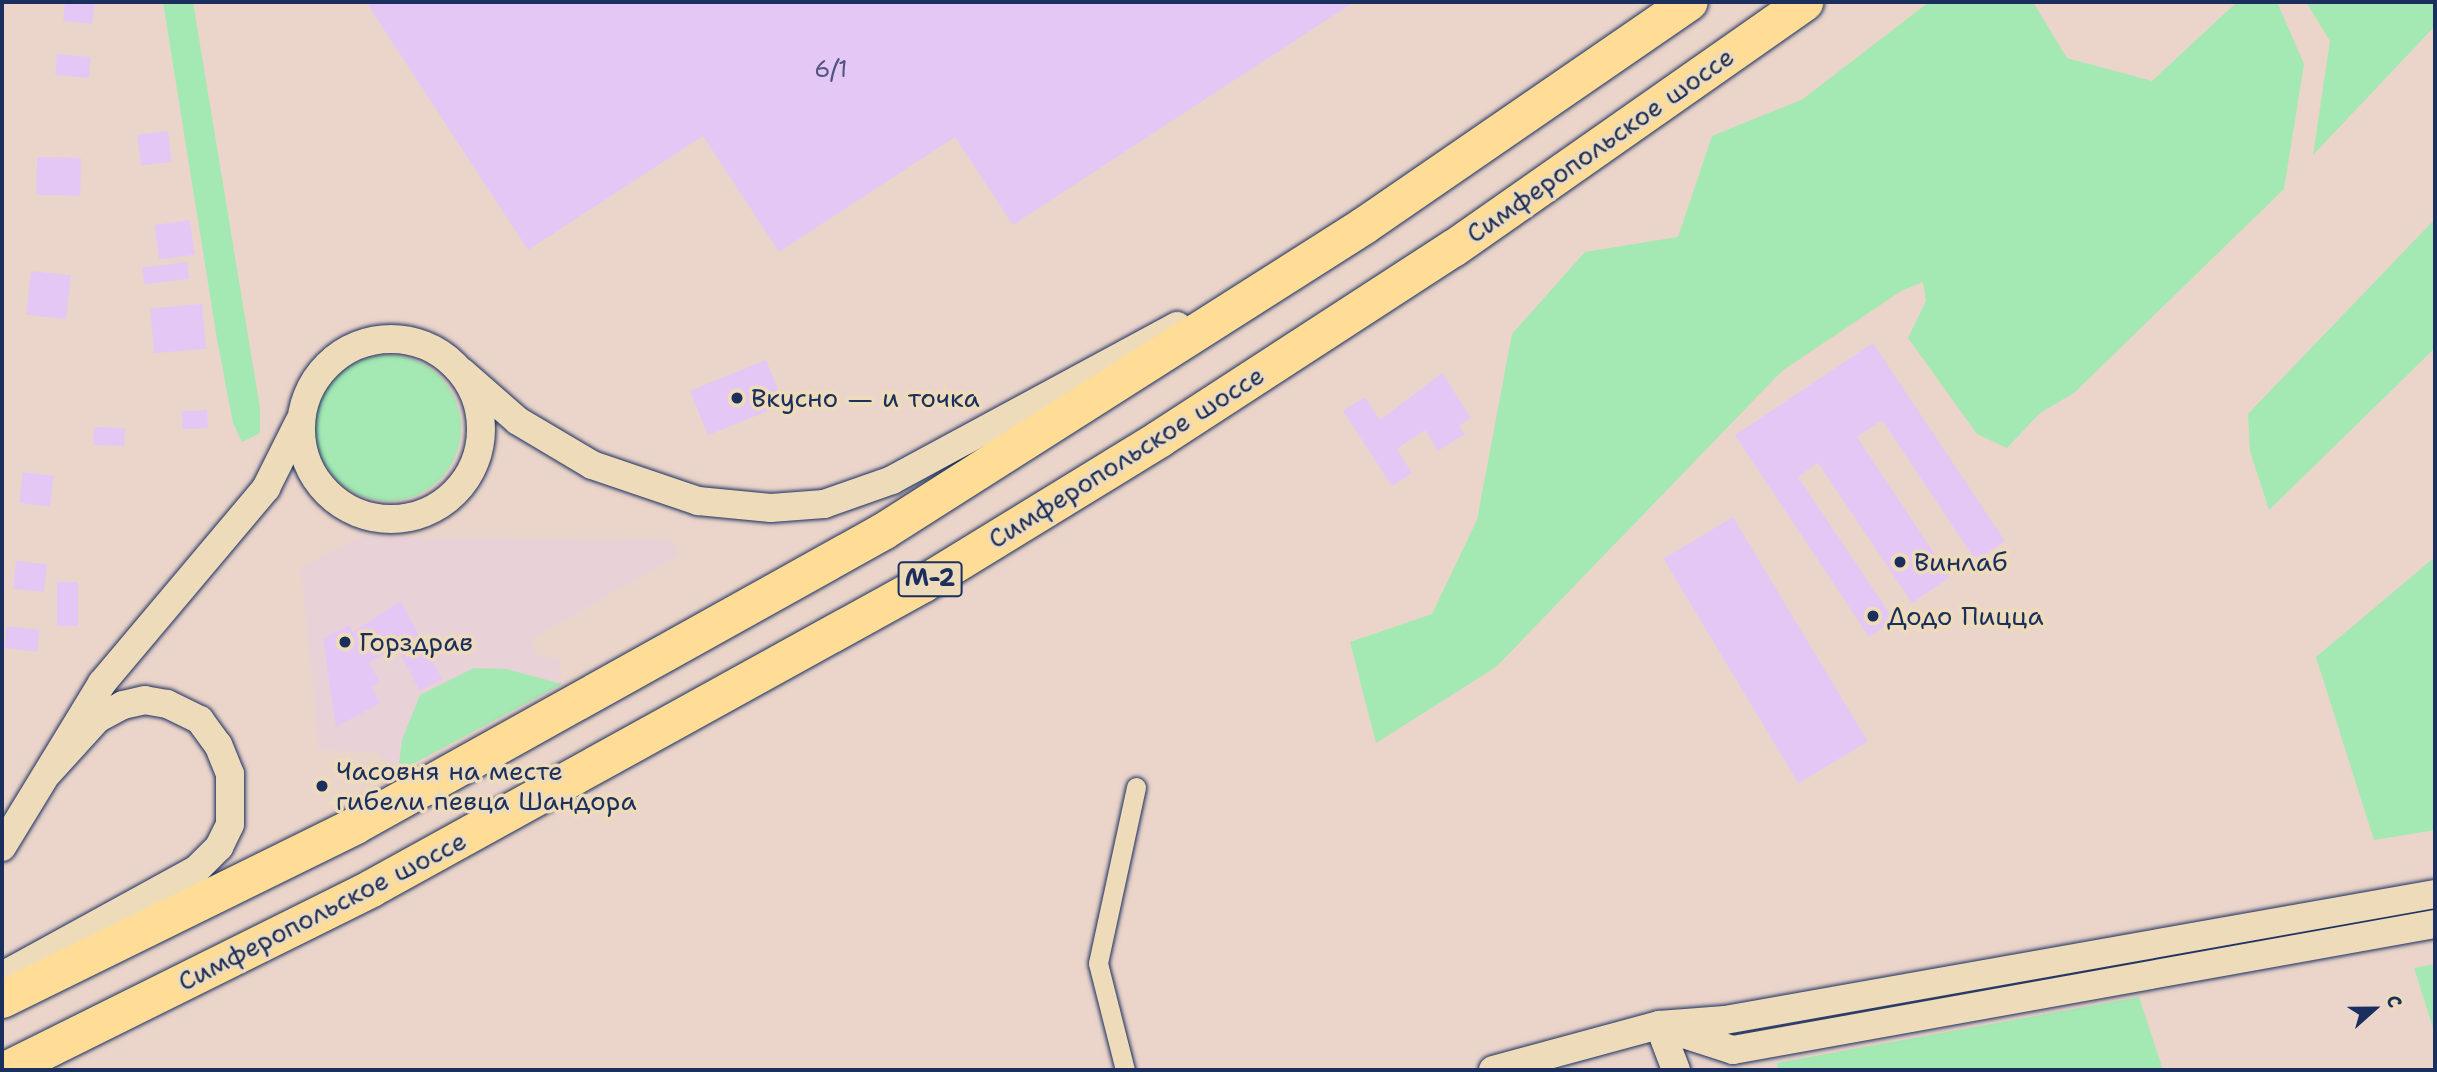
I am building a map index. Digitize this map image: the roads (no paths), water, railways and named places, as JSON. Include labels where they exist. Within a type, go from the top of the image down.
[{"type":"highway","name":"М-2","points":[[2,999],[355,825],[607,688],[883,531],[1364,225],[1689,2]]},
{"type":"highway","name":"Симферопольское шоссе","points":[[5,1070],[371,888],[922,584],[1160,439],[1453,248],[1804,2]]},
{"type":"street","points":[[1576,80],[1674,2]]},
{"type":"street","points":[[1602,144],[1823,2]]},
{"type":"street","points":[[2,846],[102,683],[266,488],[293,441],[302,413],[324,367],[368,341],[419,343],[462,372],[518,421],[592,466],[659,492],[730,507],[824,504],[892,480],[1364,225]]},
{"type":"street","points":[[302,413],[301,442],[310,469],[326,492],[371,517],[419,515],[442,504],[473,467],[481,418],[462,372]]},
{"type":"street","points":[[2,976],[196,870],[219,847],[230,824],[230,774],[218,745],[200,720],[167,704],[145,700],[124,705],[97,719],[49,772]]},
{"type":"street","points":[[1125,1070],[1098,963],[1136,787]]},
{"type":"street","points":[[1493,1070],[1659,1025],[1725,1020],[2435,894]]},
{"type":"street","points":[[1659,1025],[1733,1050],[2435,924]]},
{"type":"street","points":[[1659,1025],[1676,1070]]},
{"type":"place","name":"Вкусно — и точка","points":[[737,398]]},
{"type":"place","name":"Винлаб","points":[[1900,562]]},
{"type":"place","name":"Додо Пицца","points":[[1873,616]]},
{"type":"place","name":"Горздрав","points":[[345,642]]},
{"type":"place","name":"Часовня на месте гибели певца Шандора","points":[[322,786]]}]
